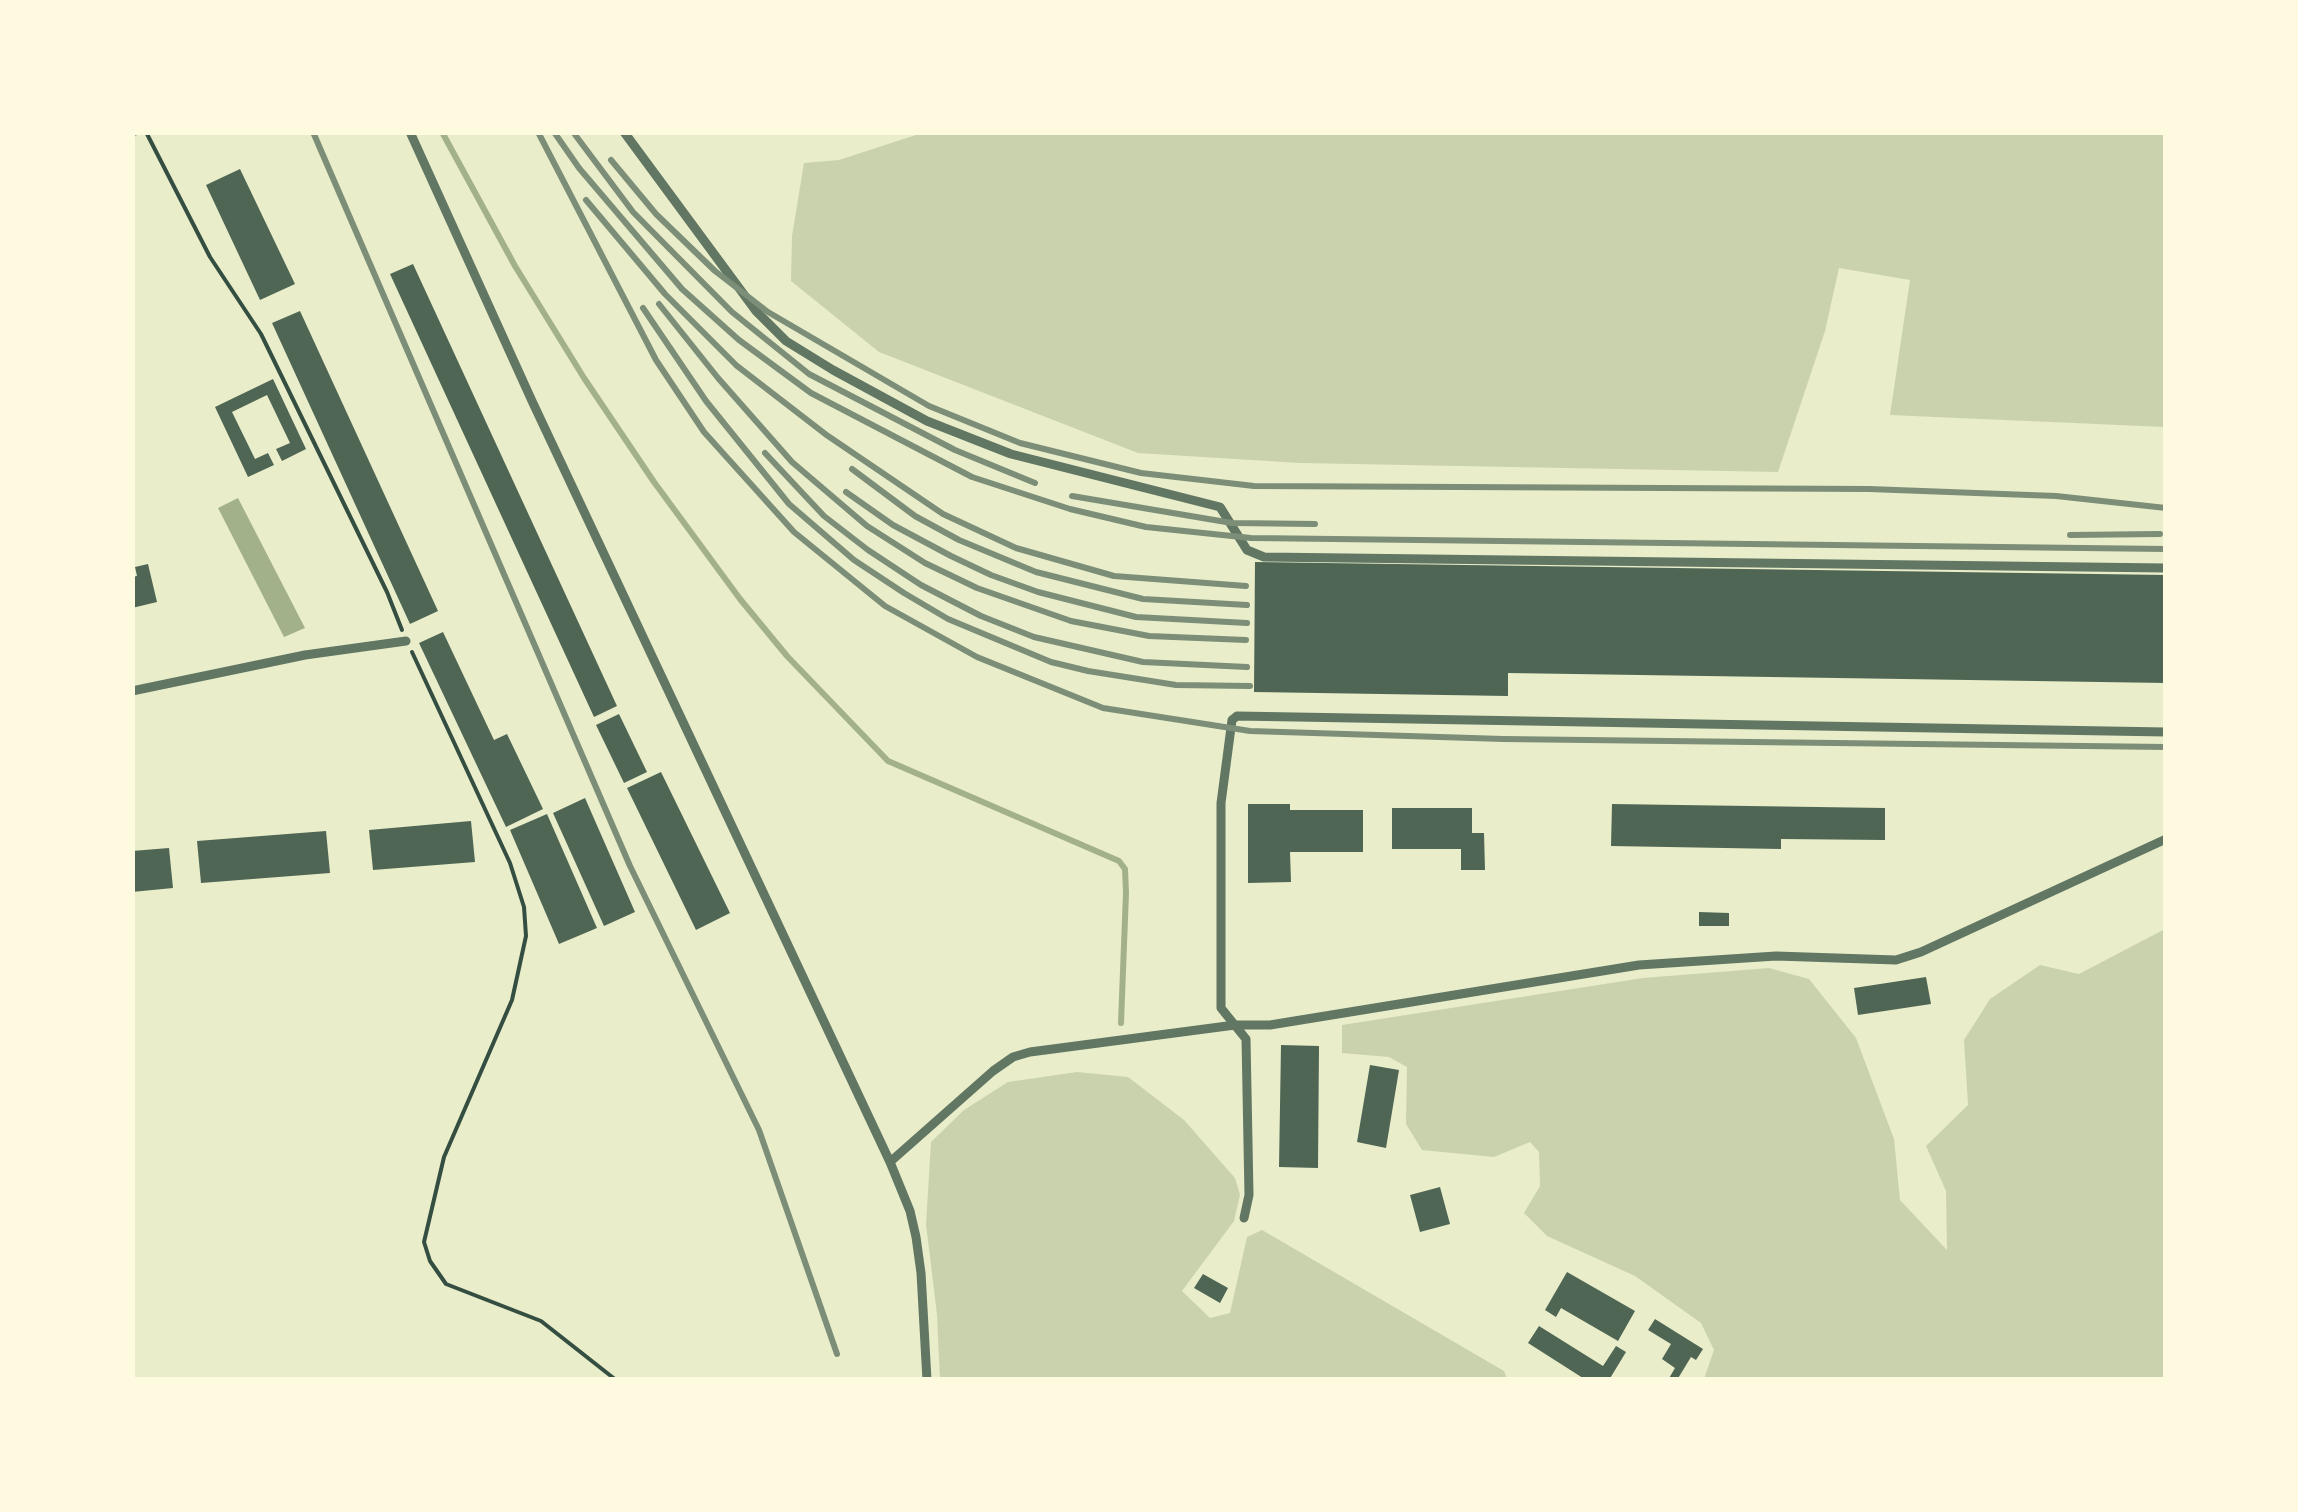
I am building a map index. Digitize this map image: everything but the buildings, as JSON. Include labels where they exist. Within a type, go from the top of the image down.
[{"type":"street","points":[[410,132],[532,401],[890,1162],[916,1237],[922,1273],[927,1380]]},
{"type":"street","points":[[624,132],[756,311],[786,341],[927,421],[994,447],[1102,479],[1220,507],[1247,550],[1264,557],[2166,568]]},
{"type":"street","points":[[132,691],[305,655],[406,640]]},
{"type":"street","points":[[1244,1218],[1249,1194],[1246,1039],[1222,1008],[1221,803],[1232,720],[1237,716],[2166,732]]},
{"type":"street","points":[[890,1162],[1013,1057],[1030,1052],[1235,1025],[1270,1025],[1639,965],[1776,956],[1896,960],[2166,839]]},
{"type":"path","points":[[146,134],[210,257],[261,334],[386,592],[510,863],[524,908],[526,936],[512,1000],[444,1156],[424,1242],[430,1261],[446,1284],[541,1322],[616,1380]]},
{"type":"shaded area","points":[[922,133],[2165,133],[2165,427],[1890,415],[1910,280],[1839,268],[1825,331],[1778,472],[1300,463],[1138,453],[879,352],[791,281],[792,236],[804,163],[839,160]]},
{"type":"shaded area","points":[[238,498],[305,628],[284,637],[218,508]]},
{"type":"shaded area","points":[[2165,929],[2165,1379],[1704,1379],[1714,1350],[1701,1323],[1635,1276],[1547,1236],[1524,1213],[1540,1186],[1539,1152],[1530,1142],[1494,1157],[1422,1150],[1406,1124],[1407,1067],[1389,1057],[1342,1053],[1342,1025],[1643,978],[1769,968],[1809,979],[1856,1038],[1894,1139],[1900,1200],[1947,1250],[1946,1191],[1926,1146],[1968,1105],[1964,1040],[1990,999],[2040,965],[2079,974]]},
{"type":"shaded area","points":[[1077,1072],[1128,1077],[1184,1120],[1235,1178],[1240,1195],[1234,1221],[1182,1291],[1210,1318],[1230,1313],[1247,1237],[1262,1230],[1504,1371],[1507,1379],[940,1379],[926,1224],[931,1142],[964,1110],[1008,1082]]},
{"type":"waterway","points":[[132,135],[136,132]]},
{"type":"waterway","points":[[442,132],[515,266],[584,378],[654,482],[787,656],[888,761],[1119,861],[1125,869],[1126,893],[1121,1023]]},
{"type":"railway","points":[[313,132],[630,866],[759,1130],[837,1354]]},
{"type":"railway","points":[[538,132],[656,360],[704,432],[794,532],[885,606],[977,657],[1103,708],[1250,731],[1503,739],[2166,747]]},
{"type":"railway","points":[[554,132],[579,168],[682,289],[739,340],[811,393],[972,477],[1070,509],[1146,527],[1251,538],[2166,549]]},
{"type":"railway","points":[[573,132],[633,212],[732,312],[809,374],[955,450],[1035,483]]},
{"type":"railway","points":[[611,160],[656,214],[715,271],[768,312],[929,406],[1020,443],[1141,473],[1254,486],[1869,489],[2056,496],[2166,508]]},
{"type":"railway","points":[[586,200],[665,294],[736,365],[828,436],[943,514],[1016,548],[1114,576],[1246,586]]},
{"type":"railway","points":[[659,304],[792,462],[867,526],[925,563],[977,588],[1071,621],[1149,636],[1246,640]]},
{"type":"railway","points":[[643,308],[706,401],[789,504],[854,560],[904,593],[948,619],[1051,662],[1176,685],[1250,686]]},
{"type":"railway","points":[[765,453],[824,516],[868,550],[921,585],[981,616],[1034,637],[1143,662],[1247,667]]},
{"type":"railway","points":[[852,469],[915,516],[959,540],[1036,572],[1143,599],[1247,605]]},
{"type":"railway","points":[[846,492],[893,525],[951,556],[1038,592],[1136,617],[1247,623]]},
{"type":"railway","points":[[1072,496],[1232,523],[1315,524]]},
{"type":"railway","points":[[2070,535],[2160,534]]}]
